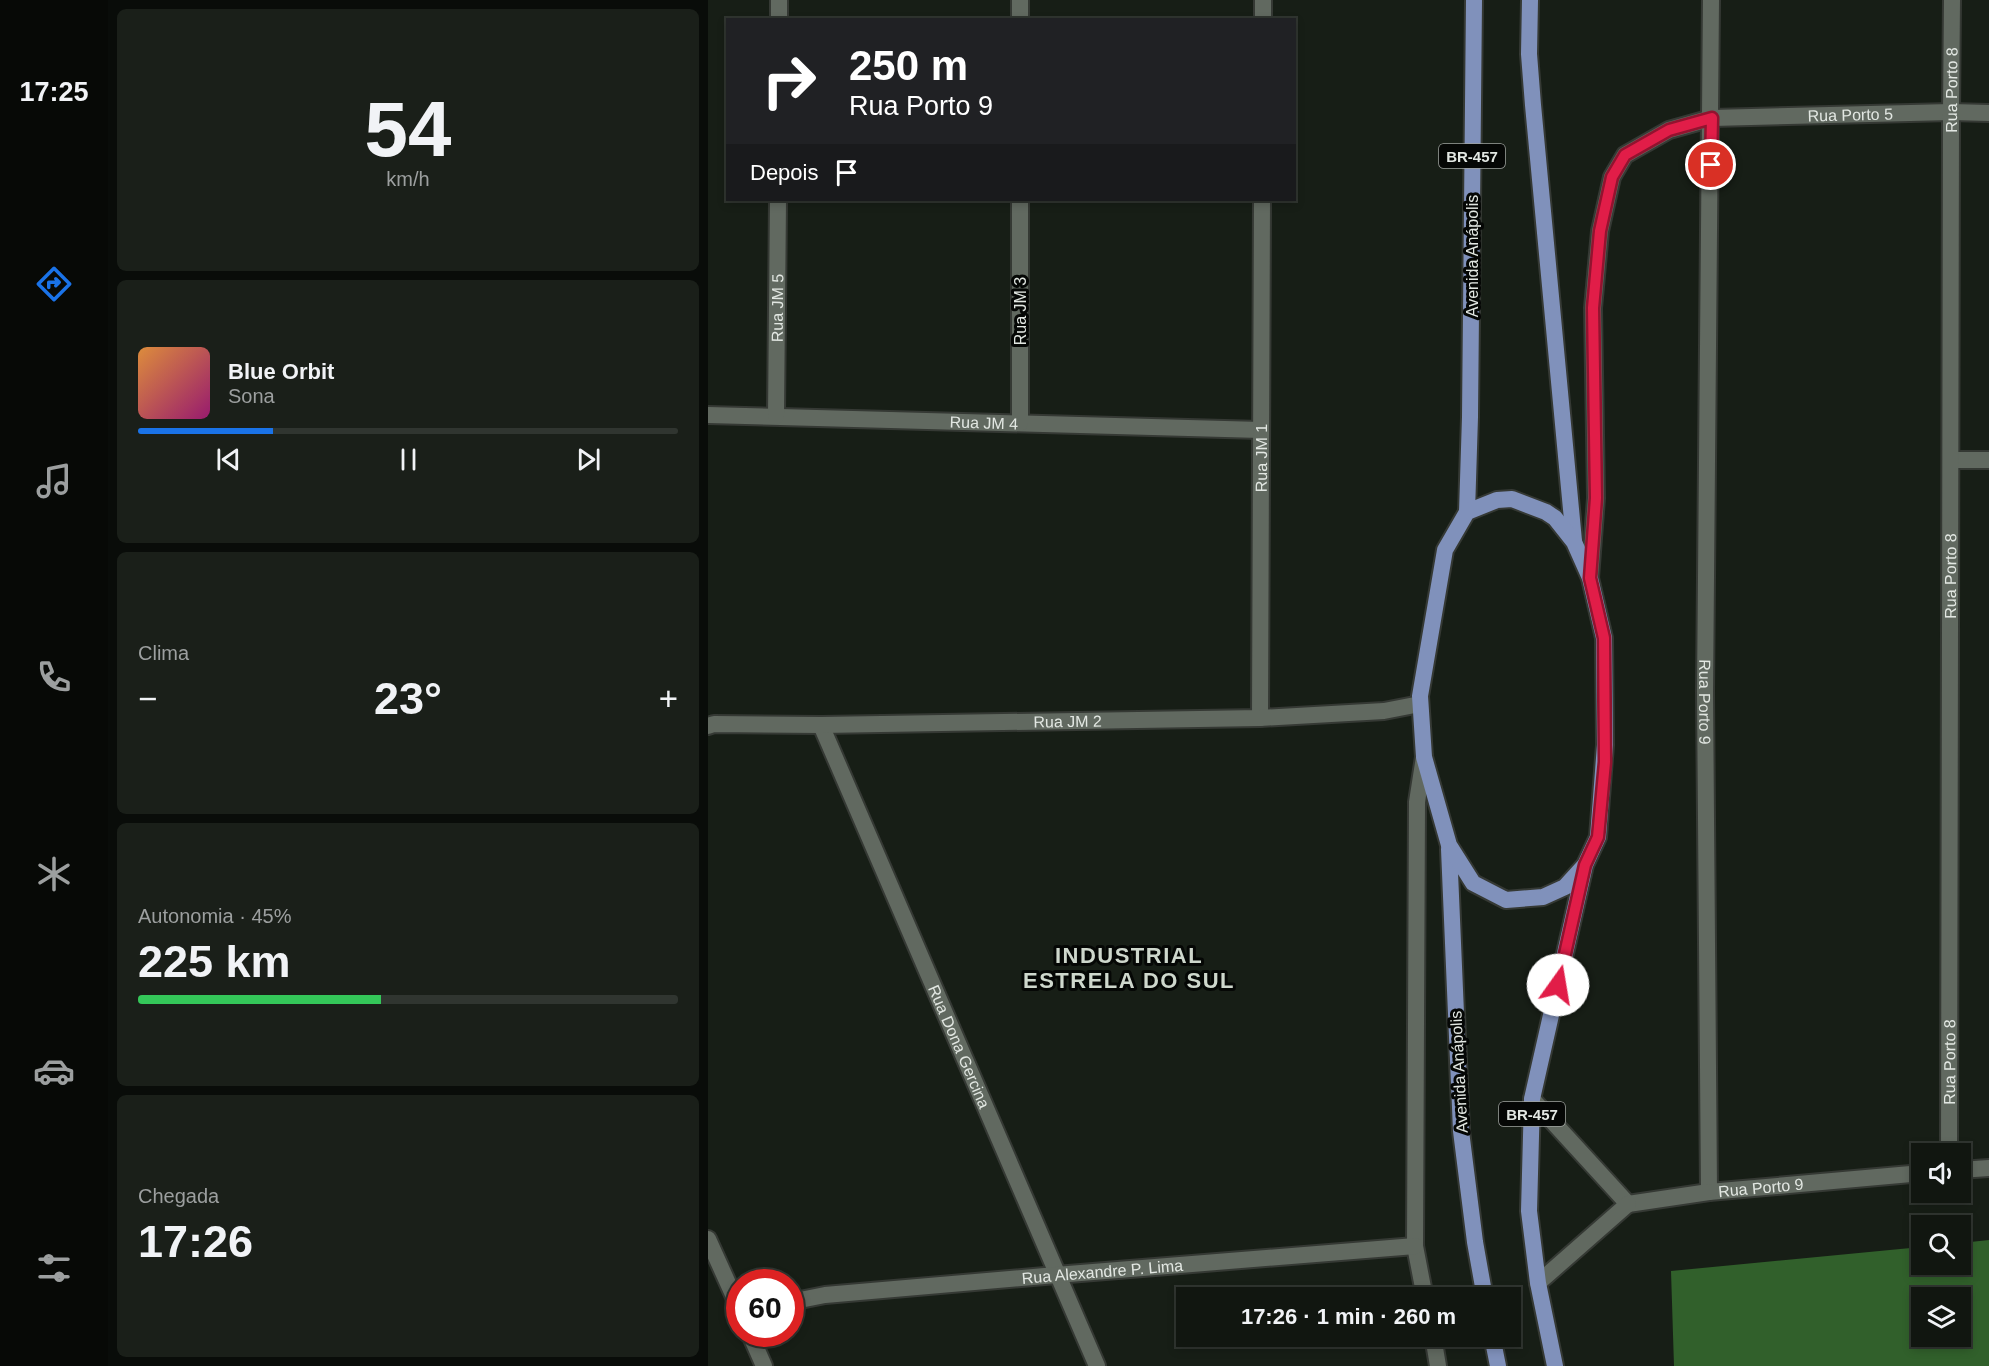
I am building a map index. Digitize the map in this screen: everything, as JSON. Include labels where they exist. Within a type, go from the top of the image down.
[{"type":"main road","name":"Avenida Anápolis","points":[[1467,512],[1474,0]]},
{"type":"main road","name":"BR-457","points":[[1530,0],[1529,54],[1533,105],[1574,542],[1590,578],[1604,638],[1605,745],[1598,837],[1585,865],[1532,1099],[1529,1210],[1538,1283],[1555,1366]]},
{"type":"main road","points":[[1467,512],[1497,500],[1512,499],[1546,512],[1555,518],[1574,542]]},
{"type":"main road","name":"BR-457","points":[[1449,845],[1424,757],[1420,704],[1445,550],[1467,512]]},
{"type":"main road","name":"Avenida Anápolis","points":[[1449,845],[1461,1131],[1483,1287]]},
{"type":"main road","points":[[1449,845],[1473,883],[1506,900],[1533,899],[1553,894],[1564,887],[1585,865]]},
{"type":"main road","points":[[1494,1347],[1498,1366]]},
{"type":"street","points":[[779,0],[779,18]]},
{"type":"street","points":[[1020,0],[1020,18]]},
{"type":"street","points":[[1263,0],[1263,18]]},
{"type":"street","name":"Rua Porto 9","points":[[1711,0],[1712,118],[1705,693],[1709,1192],[1911,1174]]},
{"type":"street","name":"Rua Porto 8","points":[[1949,1143],[1952,0]]},
{"type":"street","name":"Rua Porto 5","points":[[1590,578],[1596,498],[1593,308],[1600,231],[1612,177],[1625,155],[1669,130],[1712,118],[1989,113]]},
{"type":"street","name":"Rua JM 5","points":[[776,416],[777,201]]},
{"type":"street","name":"Rua JM 3","points":[[1020,201],[1020,423]]},
{"type":"street","name":"Rua JM 1","points":[[1260,718],[1262,201]]},
{"type":"street","name":"Rua JM 4","points":[[708,415],[1261,430]]},
{"type":"street","points":[[1951,460],[1989,460]]},
{"type":"street","name":"Rua JM 2","points":[[710,726],[1260,718],[1384,711],[1420,704]]},
{"type":"street","name":"Rua Dona Gercina","points":[[821,725],[1097,1366]]},
{"type":"street","points":[[1423,1287],[1415,1246],[1417,802],[1424,757]]},
{"type":"street","points":[[1532,1099],[1628,1204]]},
{"type":"street","points":[[1971,1169],[1989,1168]]},
{"type":"street","points":[[1538,1283],[1628,1204],[1709,1192]]},
{"type":"street","points":[[708,1239],[726,1279]]},
{"type":"street","name":"Rua Alexandre P. Lima","points":[[804,1299],[825,1295],[1415,1246]]},
{"type":"street","points":[[756,1347],[764,1366]]},
{"type":"street","points":[[1435,1347],[1438,1366]]},
{"type":"green space","points":[[1989,1240],[1989,1366],[1674,1366],[1671,1271],[1911,1248],[1911,1275],[1971,1275],[1971,1242]]},
{"type":"district","name":"INDUSTRIAL ESTRELA DO SUL","points":[[1129,968]]},
{"type":"route","points":[[1558,985],[1585,865],[1598,837],[1605,762],[1604,638],[1590,578],[1596,498],[1593,308],[1600,231],[1612,177],[1625,155],[1643,144],[1669,130],[1712,118],[1711,165]]}]
